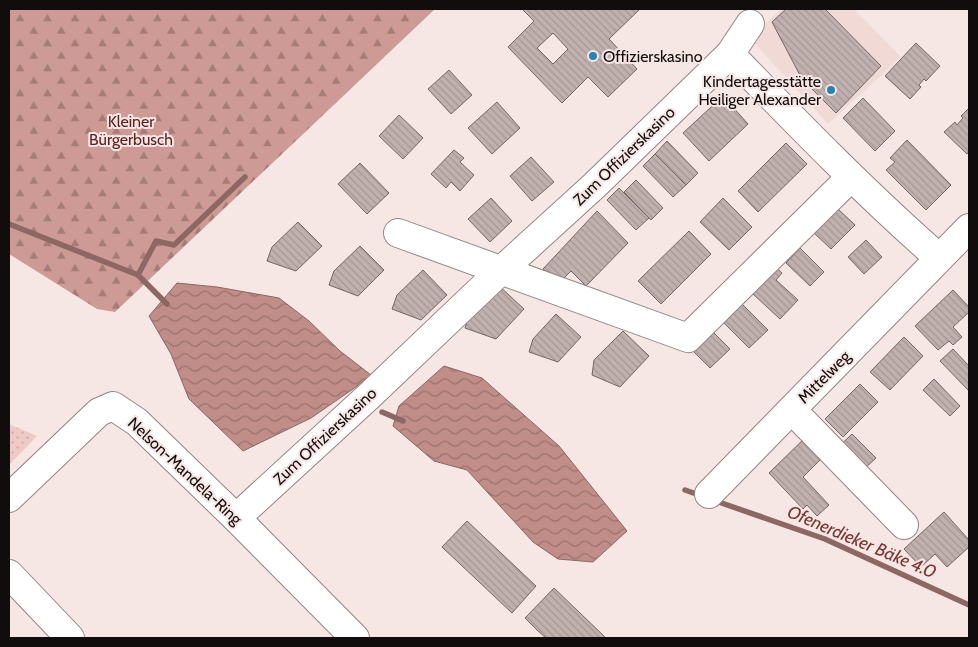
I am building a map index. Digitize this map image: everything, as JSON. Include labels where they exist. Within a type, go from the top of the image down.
[{"type":"street","name":"Zum Offizierskasino","points":[[236,518],[358,406],[500,271],[595,185],[730,54],[750,24]]},
{"type":"street","points":[[730,54],[898,223],[939,258]]},
{"type":"street","points":[[398,233],[688,338],[851,177]]},
{"type":"street","name":"Mittelweg","points":[[709,494],[969,228]]},
{"type":"street","name":"Nelson-Mandela-Ring","points":[[9,498],[99,412],[113,406],[137,422],[236,518],[354,638]]},
{"type":"street","points":[[792,410],[904,525]]},
{"type":"street","points":[[9,574],[70,638]]},
{"type":"shaded area","name":"Kindertagesstätte Heiliger Alexander","points":[[781,9],[854,9],[901,57],[828,124],[750,38]]},
{"type":"shaded area","points":[[9,424],[37,436],[9,465]]},
{"type":"green space","name":"Kleiner Bürgerbusch","points":[[9,9],[435,9],[115,312],[97,309],[9,254]]},
{"type":"water","points":[[177,283],[217,287],[279,298],[309,321],[340,351],[371,375],[311,418],[243,451],[189,399],[171,354],[149,316]]},
{"type":"water","points":[[444,366],[482,378],[559,446],[627,531],[593,562],[558,559],[533,542],[467,470],[434,461],[393,426],[399,406]]},
{"type":"building","name":"Offizierskasino","points":[[522,9],[640,9],[609,39],[637,69],[608,97],[588,77],[562,103],[508,47],[534,21]],"holes":[[[553,33],[568,49],[553,64],[537,48]]]},
{"type":"building","name":"Kindertagesstätte Heiliger Alexander","points":[[786,9],[825,9],[881,66],[836,113],[802,79],[772,22]]},
{"type":"building","points":[[916,43],[940,66],[926,81],[924,79],[919,85],[921,87],[910,99],[885,76]]},
{"type":"building","points":[[449,70],[472,95],[451,114],[428,89]]},
{"type":"building","points":[[723,96],[748,124],[709,161],[683,133]]},
{"type":"building","points":[[863,98],[895,131],[875,151],[843,118]]},
{"type":"building","points":[[497,102],[520,128],[492,154],[468,128]]},
{"type":"building","points":[[969,108],[969,151],[967,154],[944,132],[955,122],[957,125],[963,118],[961,116]]},
{"type":"building","points":[[399,115],[423,138],[403,159],[379,136]]},
{"type":"building","points":[[907,140],[951,185],[926,210],[886,170],[895,162],[890,158]]},
{"type":"building","points":[[667,141],[698,173],[686,185],[655,154]]},
{"type":"building","points":[[786,143],[807,164],[758,212],[738,191]]},
{"type":"building","points":[[454,150],[464,158],[460,162],[474,175],[460,191],[451,182],[446,188],[431,174]]},
{"type":"building","points":[[655,154],[686,185],[673,197],[643,166]]},
{"type":"building","points":[[531,157],[554,182],[532,201],[510,176]]},
{"type":"building","points":[[360,163],[389,193],[367,214],[338,184]]},
{"type":"building","points":[[636,180],[663,208],[651,220],[624,192]]},
{"type":"building","points":[[619,188],[649,218],[636,230],[607,200]]},
{"type":"building","points":[[491,198],[512,221],[490,242],[468,219]]},
{"type":"building","points":[[723,198],[752,227],[729,250],[700,222]]},
{"type":"building","points":[[838,209],[855,225],[831,249],[814,233],[823,225],[820,222],[826,216],[829,219]]},
{"type":"building","points":[[597,211],[628,243],[586,286],[571,271],[559,283],[543,269]]},
{"type":"building","points":[[298,222],[322,246],[296,271],[267,261],[272,247]]},
{"type":"building","points":[[689,231],[711,254],[661,304],[638,281]]},
{"type":"building","points":[[866,240],[882,257],[864,274],[848,257]]},
{"type":"building","points":[[360,246],[384,270],[358,296],[329,285],[334,271]]},
{"type":"building","points":[[800,248],[824,272],[810,286],[786,263]]},
{"type":"building","points":[[772,264],[782,273],[776,280],[798,300],[780,319],[753,294],[771,275]]},
{"type":"building","points":[[423,270],[447,295],[421,320],[392,309],[397,295]]},
{"type":"building","points":[[497,284],[524,309],[496,339],[465,328],[470,313]]},
{"type":"building","points":[[953,290],[969,307],[969,312],[953,327],[962,337],[953,345],[949,341],[938,350],[915,326]]},
{"type":"building","points":[[742,304],[768,330],[749,348],[723,322]]},
{"type":"building","points":[[556,314],[581,337],[558,362],[529,352],[533,339]]},
{"type":"building","points":[[623,331],[649,356],[620,387],[592,375],[594,360]]},
{"type":"building","points":[[713,332],[730,349],[710,368],[693,351]]},
{"type":"building","points":[[904,337],[923,356],[890,390],[870,372]]},
{"type":"building","points":[[953,349],[969,366],[969,391],[940,361]]},
{"type":"building","points":[[934,379],[960,406],[950,416],[923,390]]},
{"type":"building","points":[[860,384],[878,402],[843,437],[825,419]]},
{"type":"building","points":[[811,432],[830,457],[824,463],[821,459],[803,477],[829,505],[817,516],[807,505],[803,509],[769,473]]},
{"type":"building","points":[[852,434],[876,458],[863,470],[835,450]]},
{"type":"building","points":[[944,512],[969,540],[969,547],[947,567],[935,554],[921,567],[904,549]]},
{"type":"building","points":[[467,521],[536,586],[512,613],[442,547]]},
{"type":"building","points":[[554,588],[606,638],[546,638],[538,631],[525,618]]},
{"type":"waterway","points":[[138,275],[156,241],[174,245],[245,177]]},
{"type":"waterway","points":[[9,224],[138,275],[167,304]]},
{"type":"waterway","points":[[382,412],[403,421]]},
{"type":"waterway","name":"Ofenerdieker Bäke 4.0","points":[[685,490],[702,496]]},
{"type":"waterway","name":"Ofenerdieker Bäke 4.0","points":[[713,500],[825,539],[969,605]]},
{"type":"place","name":"Offizierskasino","points":[[593,56]]},
{"type":"place","name":"Kindertagesstätte Heiliger Alexander","points":[[831,90]]}]
